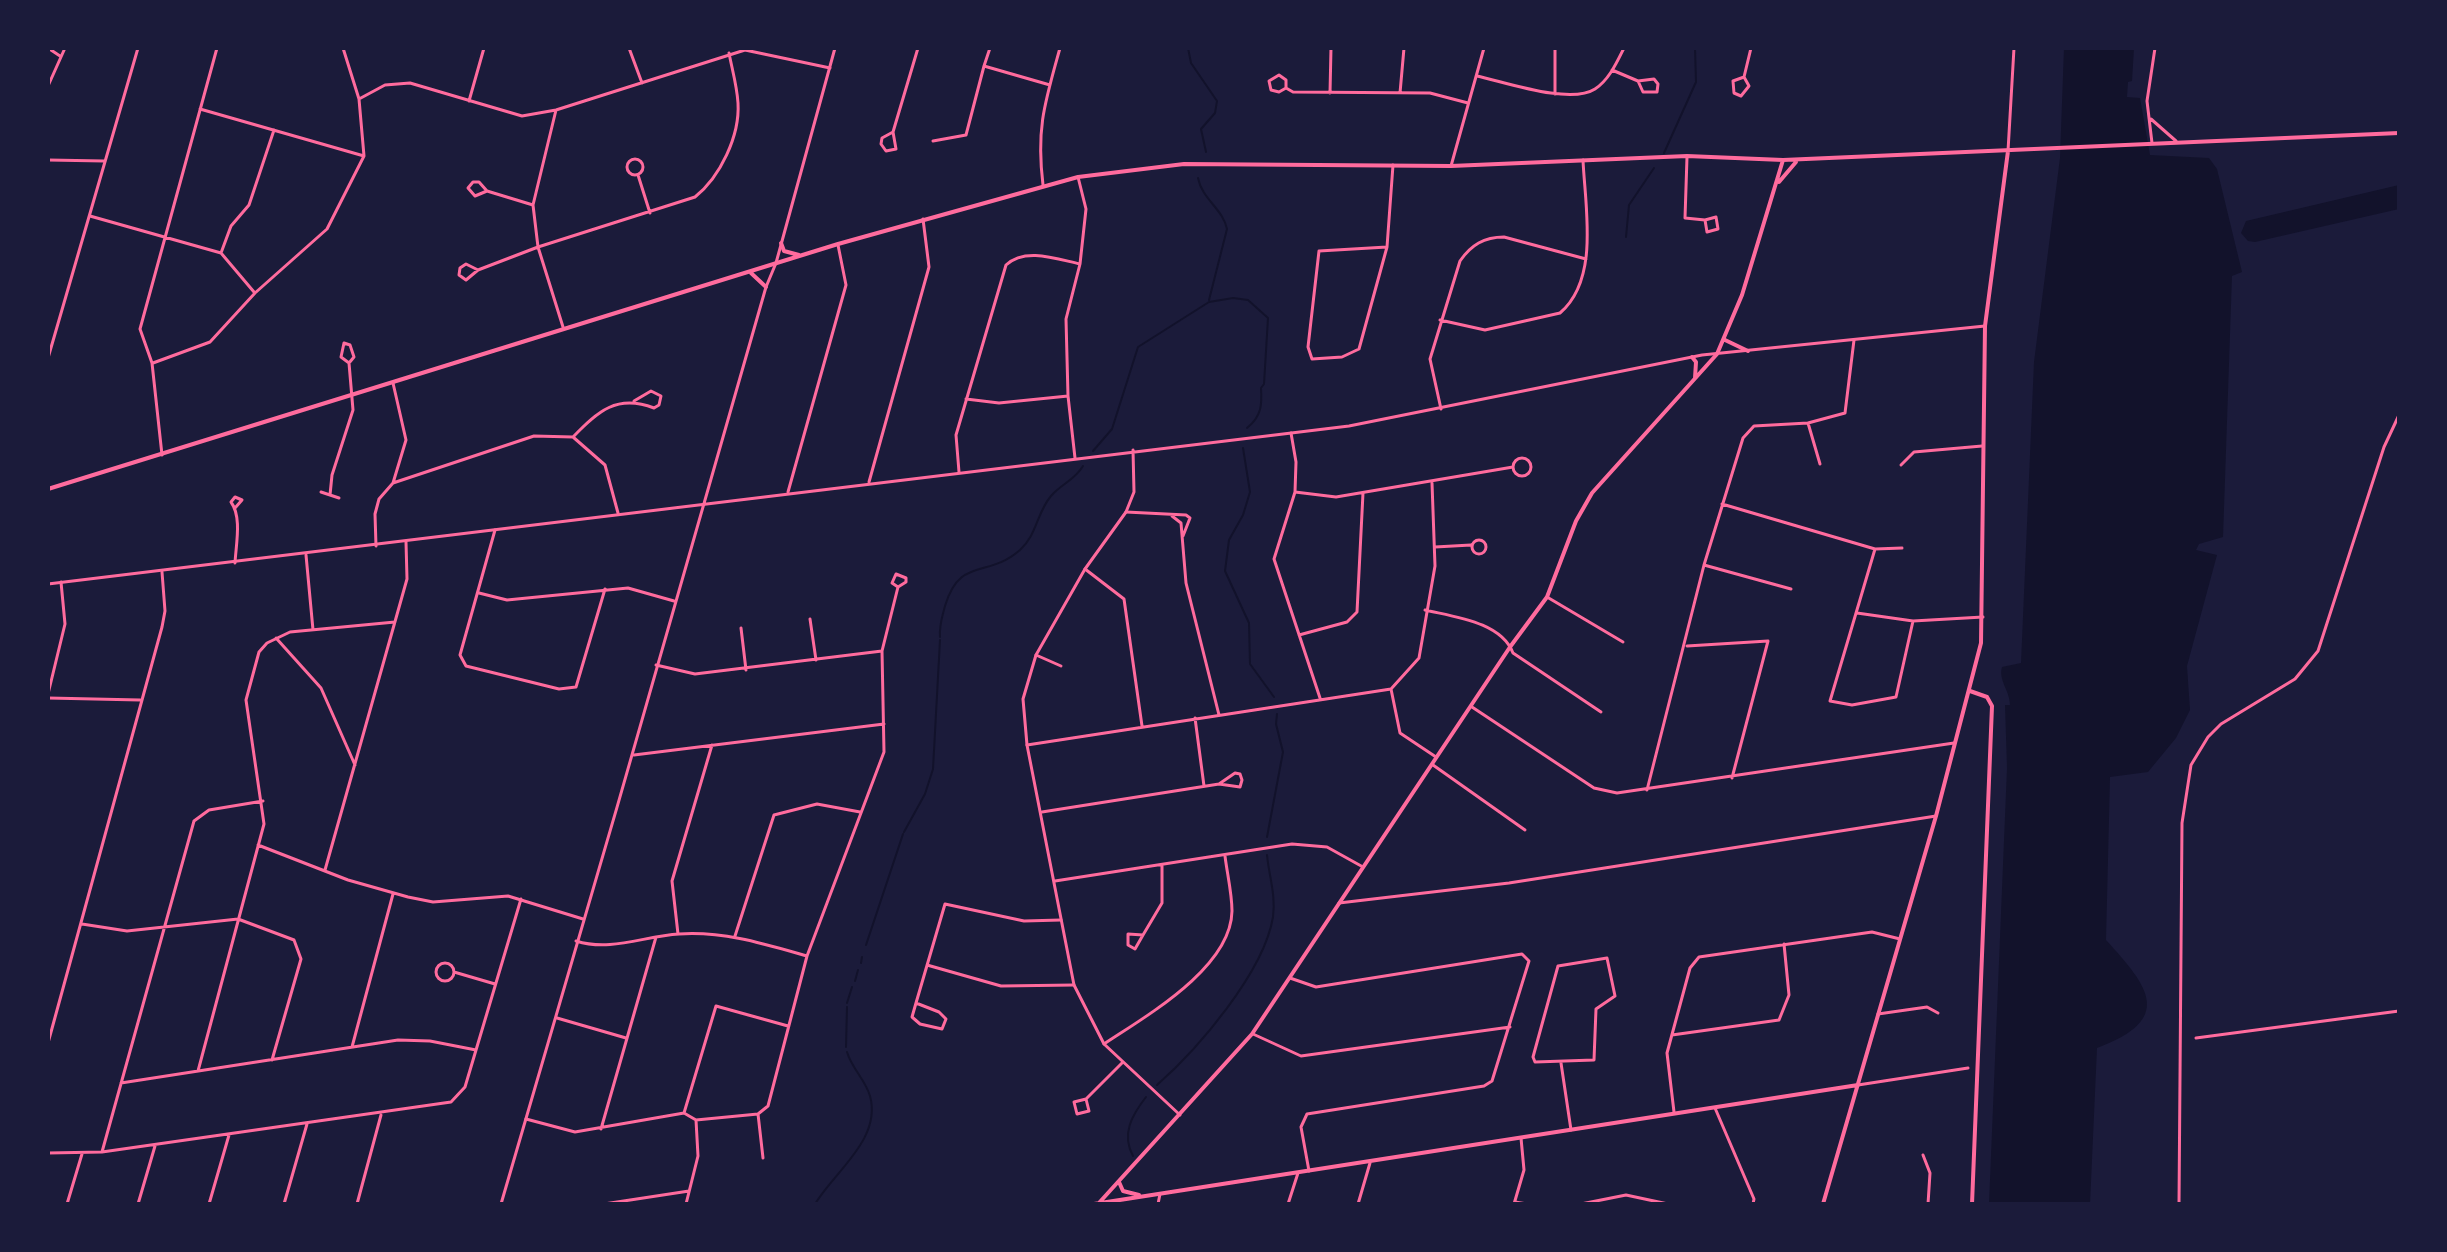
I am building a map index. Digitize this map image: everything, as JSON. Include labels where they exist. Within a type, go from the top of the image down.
[{"type":"main road","points":[[48,489],[923,218],[1078,177],[1184,164],[1451,166],[1687,156],[1783,160],[2399,133]]},
{"type":"main road","points":[[1823,1204],[1936,816],[1981,643],[1985,326],[2008,151]]},
{"type":"main road","points":[[1774,192],[1793,162],[1807,159]]},
{"type":"main road","points":[[1097,1204],[1252,1034],[1510,647],[1547,597],[1576,521],[1592,493],[1717,354],[1783,160]]},
{"type":"main road","points":[[781,243],[789,255],[801,256]]},
{"type":"main road","points":[[748,272],[761,279],[766,287]]},
{"type":"main road","points":[[1724,340],[1748,351]]},
{"type":"main road","points":[[1692,357],[1696,362],[1695,380]]},
{"type":"main road","points":[[1970,691],[1987,697],[1992,706],[1972,1204]]},
{"type":"main road","points":[[1097,1204],[1858,1085]]},
{"type":"main road","points":[[1119,1182],[1123,1191],[1145,1196]]},
{"type":"street","points":[[48,48],[60,56]]},
{"type":"street","points":[[48,86],[65,48]]},
{"type":"street","points":[[48,358],[138,48]]},
{"type":"street","points":[[162,456],[152,363],[140,329],[217,48]]},
{"type":"street","points":[[152,363],[210,342],[255,293],[327,229],[364,156],[359,99],[343,48],[315,48]]},
{"type":"street","points":[[469,101],[484,48]]},
{"type":"street","points":[[629,48],[642,83]]},
{"type":"street","points":[[501,1204],[557,1018],[576,941],[634,755],[674,601],[766,287],[776,263],[835,48]]},
{"type":"street","points":[[893,132],[882,138],[881,144],[886,151],[896,149],[893,132],[918,48]]},
{"type":"street","points":[[933,141],[966,135],[990,48]]},
{"type":"street","points":[[1043,185],[1038,140],[1060,48]]},
{"type":"street","points":[[1330,93],[1331,48]]},
{"type":"street","points":[[1400,93],[1404,48]]},
{"type":"street","points":[[1451,166],[1484,48]]},
{"type":"street","points":[[1555,48],[1555,94]]},
{"type":"street","points":[[1476,76],[1555,94],[1593,91],[1612,70],[1624,48]]},
{"type":"street","points":[[1744,77],[1733,81],[1734,93],[1747,92],[1749,86],[1744,77],[1751,48]]},
{"type":"street","points":[[2008,151],[2014,48]]},
{"type":"street","points":[[2152,144],[2147,101],[2155,48]]},
{"type":"street","points":[[359,99],[385,85],[401,82],[522,116],[556,110],[729,53],[759,49],[830,68]]},
{"type":"street","points":[[478,270],[466,264],[460,268],[459,275],[466,280],[473,278],[478,270],[538,247],[695,197],[720,172],[738,105],[729,53]]},
{"type":"street","points":[[984,66],[1050,85]]},
{"type":"street","points":[[1612,70],[1638,81],[1654,79],[1658,84],[1657,92],[1643,92],[1638,81]]},
{"type":"street","points":[[1286,88],[1286,80],[1279,75],[1269,81],[1275,92],[1286,88],[1293,92],[1430,93],[1468,103]]},
{"type":"street","points":[[200,109],[364,156]]},
{"type":"street","points":[[556,110],[533,205],[538,247],[564,329]]},
{"type":"street","points":[[2151,119],[2176,141]]},
{"type":"street","points":[[221,253],[231,226],[249,205],[274,130]]},
{"type":"street","points":[[1687,156],[1685,218],[1705,220],[1716,217],[1718,229],[1707,232],[1705,220]]},
{"type":"street","points":[[638,174],[644,166],[634,159],[627,169],[638,174],[650,213]]},
{"type":"street","points":[[48,160],[106,161]]},
{"type":"street","points":[[1440,320],[1485,330],[1560,313],[1575,295],[1586,259],[1583,160]]},
{"type":"street","points":[[1387,247],[1319,251],[1308,347],[1312,359],[1342,357],[1359,349],[1387,247],[1393,164]]},
{"type":"street","points":[[1075,458],[1068,396],[1066,319],[1080,264],[1086,209],[1078,177]]},
{"type":"street","points":[[487,191],[475,196],[468,188],[473,182],[479,182],[487,191],[533,205]]},
{"type":"street","points":[[90,216],[221,253],[255,293]]},
{"type":"street","points":[[869,482],[929,267],[923,218]]},
{"type":"street","points":[[1441,409],[1430,359],[1460,261],[1469,248],[1480,242],[1504,237],[1586,259]]},
{"type":"street","points":[[788,492],[846,285],[838,244]]},
{"type":"street","points":[[959,472],[956,435],[1006,265],[1035,255],[1080,264]]},
{"type":"street","points":[[48,584],[306,555],[703,502],[1290,432],[1441,409],[1692,357],[1985,326]]},
{"type":"street","points":[[1647,790],[1686,646],[1689,619],[1704,565],[1749,428],[1808,423],[1845,413],[1854,340]]},
{"type":"street","points":[[330,495],[332,475],[353,410],[349,363],[354,357],[350,345],[344,343],[341,357],[349,363]]},
{"type":"street","points":[[376,546],[375,514],[379,499],[393,483],[406,440],[393,382]]},
{"type":"street","points":[[573,437],[595,414],[634,401],[651,391],[661,396],[659,405],[654,408],[634,401]]},
{"type":"street","points":[[966,399],[999,403],[1068,396]]},
{"type":"street","points":[[2179,1204],[2182,823],[2187,777],[2208,737],[2221,724],[2295,679],[2318,651],[2384,447],[2399,415]]},
{"type":"street","points":[[1808,423],[1820,464]]},
{"type":"street","points":[[1290,432],[1296,462],[1295,492],[1274,559],[1320,698]]},
{"type":"street","points":[[393,483],[534,436],[573,437],[605,465],[618,513]]},
{"type":"street","points":[[1901,465],[1914,452],[1982,446]]},
{"type":"street","points":[[1133,450],[1134,492],[1126,512],[1085,569],[1036,655],[1023,699],[1027,745],[1074,985],[1104,1044],[1180,1115]]},
{"type":"street","points":[[1295,492],[1336,497],[1513,467],[1520,459],[1528,461],[1531,466],[1524,476],[1516,474],[1513,467]]},
{"type":"street","points":[[1027,745],[1391,689],[1419,658],[1425,610],[1434,573],[1432,483]]},
{"type":"street","points":[[321,492],[339,498]]},
{"type":"street","points":[[1299,635],[1347,622],[1357,612],[1363,493]]},
{"type":"street","points":[[1722,504],[1875,549],[1902,548]]},
{"type":"street","points":[[235,508],[235,563]]},
{"type":"street","points":[[1126,512],[1190,518],[1182,537]]},
{"type":"street","points":[[1172,516],[1181,523],[1186,583],[1219,715]]},
{"type":"street","points":[[495,530],[460,655],[462,663],[509,678],[570,690],[579,681],[605,589]]},
{"type":"street","points":[[325,870],[408,573],[406,542]]},
{"type":"street","points":[[1435,547],[1472,545]]},
{"type":"street","points":[[1875,549],[1829,697],[1838,704],[1885,702],[1896,697],[1913,621]]},
{"type":"street","points":[[306,555],[313,630]]},
{"type":"street","points":[[1704,565],[1791,589]]},
{"type":"street","points":[[1085,569],[1124,599],[1142,726]]},
{"type":"street","points":[[48,1043],[165,611],[162,572]]},
{"type":"street","points":[[61,582],[65,624],[48,696],[141,700]]},
{"type":"street","points":[[526,1119],[575,1132],[684,1113],[696,1120],[758,1114],[768,1106],[807,956],[884,752],[882,651],[898,587]]},
{"type":"street","points":[[479,593],[507,600],[628,588],[674,601]]},
{"type":"street","points":[[1547,597],[1623,642]]},
{"type":"street","points":[[1425,610],[1490,629],[1508,641],[1513,653],[1601,712]]},
{"type":"street","points":[[1857,613],[1913,621],[1983,617]]},
{"type":"street","points":[[810,619],[816,660]]},
{"type":"street","points":[[198,1071],[264,824],[246,700],[259,652],[276,638],[313,630],[395,622]]},
{"type":"street","points":[[741,628],[746,670]]},
{"type":"street","points":[[276,638],[321,688],[355,765]]},
{"type":"street","points":[[1686,646],[1768,641],[1732,778]]},
{"type":"street","points":[[656,665],[695,674],[882,651]]},
{"type":"street","points":[[1036,655],[1061,666]]},
{"type":"street","points":[[1391,689],[1400,733],[1436,758]]},
{"type":"street","points":[[1472,707],[1594,788],[1617,793],[1954,743]]},
{"type":"street","points":[[1195,718],[1204,786]]},
{"type":"street","points":[[634,755],[884,724]]},
{"type":"street","points":[[678,934],[672,881],[712,745]]},
{"type":"street","points":[[1432,764],[1525,830]]},
{"type":"street","points":[[1042,812],[1219,784],[1234,788],[1240,787],[1242,780],[1240,774],[1235,773],[1219,784]]},
{"type":"street","points":[[102,1152],[194,821],[209,810],[263,801]]},
{"type":"street","points":[[735,936],[774,815],[817,804],[861,813]]},
{"type":"street","points":[[1338,903],[1509,883],[1936,816]]},
{"type":"street","points":[[1055,881],[1311,843],[1327,847],[1363,867]]},
{"type":"street","points":[[258,845],[393,894],[433,902],[494,896],[521,899],[583,919]]},
{"type":"street","points":[[1104,1044],[1197,978],[1221,942],[1232,911],[1225,856]]},
{"type":"street","points":[[1143,935],[1128,934],[1128,945],[1135,949],[1162,903],[1162,865]]},
{"type":"street","points":[[352,1047],[393,894]]},
{"type":"street","points":[[48,1153],[102,1152],[451,1102],[465,1087],[521,899]]},
{"type":"street","points":[[916,1003],[942,1014],[946,1019],[942,1029],[915,1021],[912,1017],[916,1003],[927,965],[945,904],[1024,921],[1061,919]]},
{"type":"street","points":[[82,924],[127,931],[238,919],[287,936],[301,951],[272,1060]]},
{"type":"street","points":[[1674,1112],[1666,1062],[1694,961],[1699,957],[1872,932],[1900,939]]},
{"type":"street","points":[[576,941],[604,947],[678,934],[735,936],[807,956]]},
{"type":"street","points":[[601,1129],[656,937]]},
{"type":"street","points":[[1672,1035],[1779,1020],[1789,995],[1784,944]]},
{"type":"street","points":[[1289,977],[1316,987],[1522,954],[1529,961],[1497,1073],[1484,1086],[1307,1114],[1301,1127],[1309,1171]]},
{"type":"street","points":[[1607,958],[1615,996],[1596,1009],[1594,1060],[1561,1063],[1535,1062],[1533,1057],[1558,966],[1607,958]]},
{"type":"street","points":[[454,972],[445,980],[436,971],[446,963],[454,972],[495,984]]},
{"type":"street","points":[[927,965],[1001,986],[1074,985]]},
{"type":"street","points":[[684,1113],[716,1006],[788,1026]]},
{"type":"street","points":[[1878,1014],[1927,1007],[1938,1013]]},
{"type":"street","points":[[2196,1038],[2399,1011]]},
{"type":"street","points":[[557,1018],[627,1038]]},
{"type":"street","points":[[1252,1034],[1301,1056],[1510,1027]]},
{"type":"street","points":[[121,1083],[411,1040],[476,1050]]},
{"type":"street","points":[[1086,1099],[1089,1111],[1077,1114],[1074,1102],[1086,1099],[1122,1063]]},
{"type":"street","points":[[1561,1063],[1571,1130]]},
{"type":"street","points":[[1858,1085],[1968,1068]]},
{"type":"street","points":[[1713,1106],[1754,1199],[1753,1204]]},
{"type":"street","points":[[357,1204],[381,1114]]},
{"type":"street","points":[[758,1114],[763,1158]]},
{"type":"street","points":[[686,1204],[698,1156],[696,1120]]},
{"type":"street","points":[[284,1204],[307,1124]]},
{"type":"street","points":[[209,1204],[229,1135]]},
{"type":"street","points":[[1521,1138],[1524,1170],[1514,1203],[1527,1204]]},
{"type":"street","points":[[138,1204],[156,1145]]},
{"type":"street","points":[[67,1204],[82,1153]]},
{"type":"street","points":[[1923,1155],[1930,1173],[1928,1204]]},
{"type":"street","points":[[1358,1204],[1370,1163]]},
{"type":"street","points":[[1288,1204],[1298,1173]]},
{"type":"street","points":[[604,1204],[689,1191]]},
{"type":"street","points":[[1158,1204],[1160,1194]]},
{"type":"street","points":[[1581,1204],[1626,1195],[1668,1204]]},
{"type":"shaded area","points":[[2064,48],[2134,48],[2132,81],[2128,82],[2127,97],[2140,98],[2150,155],[2209,158],[2217,169],[2242,272],[2232,276],[2223,537],[2199,544],[2196,550],[2217,555],[2187,666],[2190,710],[2176,738],[2148,772],[2110,777],[2106,940],[2143,987],[2147,1001],[2145,1013],[2137,1026],[2122,1037],[2097,1048],[2090,1204],[1989,1204],[2007,768],[2005,705],[2010,705],[2001,672],[2002,667],[2021,663],[2034,362],[2060,158]]},
{"type":"shaded area","points":[[2399,185],[2399,209],[2255,242],[2248,241],[2241,233],[2246,221]]},
{"type":"waterway","points":[[1188,48],[1191,63],[1217,101],[1215,113],[1201,129],[1206,152]]},
{"type":"waterway","points":[[1664,153],[1696,82],[1695,48]]},
{"type":"waterway","points":[[1626,237],[1629,205],[1654,168]]},
{"type":"waterway","points":[[1198,178],[1227,229],[1209,300]]},
{"type":"waterway","points":[[1093,451],[1112,429],[1138,347],[1209,302],[1233,298],[1248,300],[1268,318],[1261,405],[1256,419],[1247,428]]},
{"type":"waterway","points":[[1243,448],[1250,492],[1243,515],[1229,540],[1225,571],[1249,623],[1250,664],[1274,697]]},
{"type":"waterway","points":[[940,637],[945,606],[958,580],[1008,559],[1020,550],[1051,496],[1083,466]]},
{"type":"waterway","points":[[904,832],[925,794],[933,769],[940,640]]},
{"type":"waterway","points":[[1267,837],[1283,752],[1276,724],[1277,714]]},
{"type":"waterway","points":[[866,945],[903,834]]},
{"type":"waterway","points":[[1157,1085],[1209,1031],[1257,961],[1267,939],[1274,909],[1267,855]]},
{"type":"waterway","points":[[861,963],[862,957]]},
{"type":"waterway","points":[[855,981],[858,970]]},
{"type":"waterway","points":[[847,1003],[852,987]]},
{"type":"waterway","points":[[846,1047],[847,1007]]},
{"type":"waterway","points":[[815,1204],[854,1154],[869,1127],[872,1112],[870,1096],[847,1052]]},
{"type":"waterway","points":[[1133,1156],[1128,1132],[1136,1111],[1146,1097]]}]
